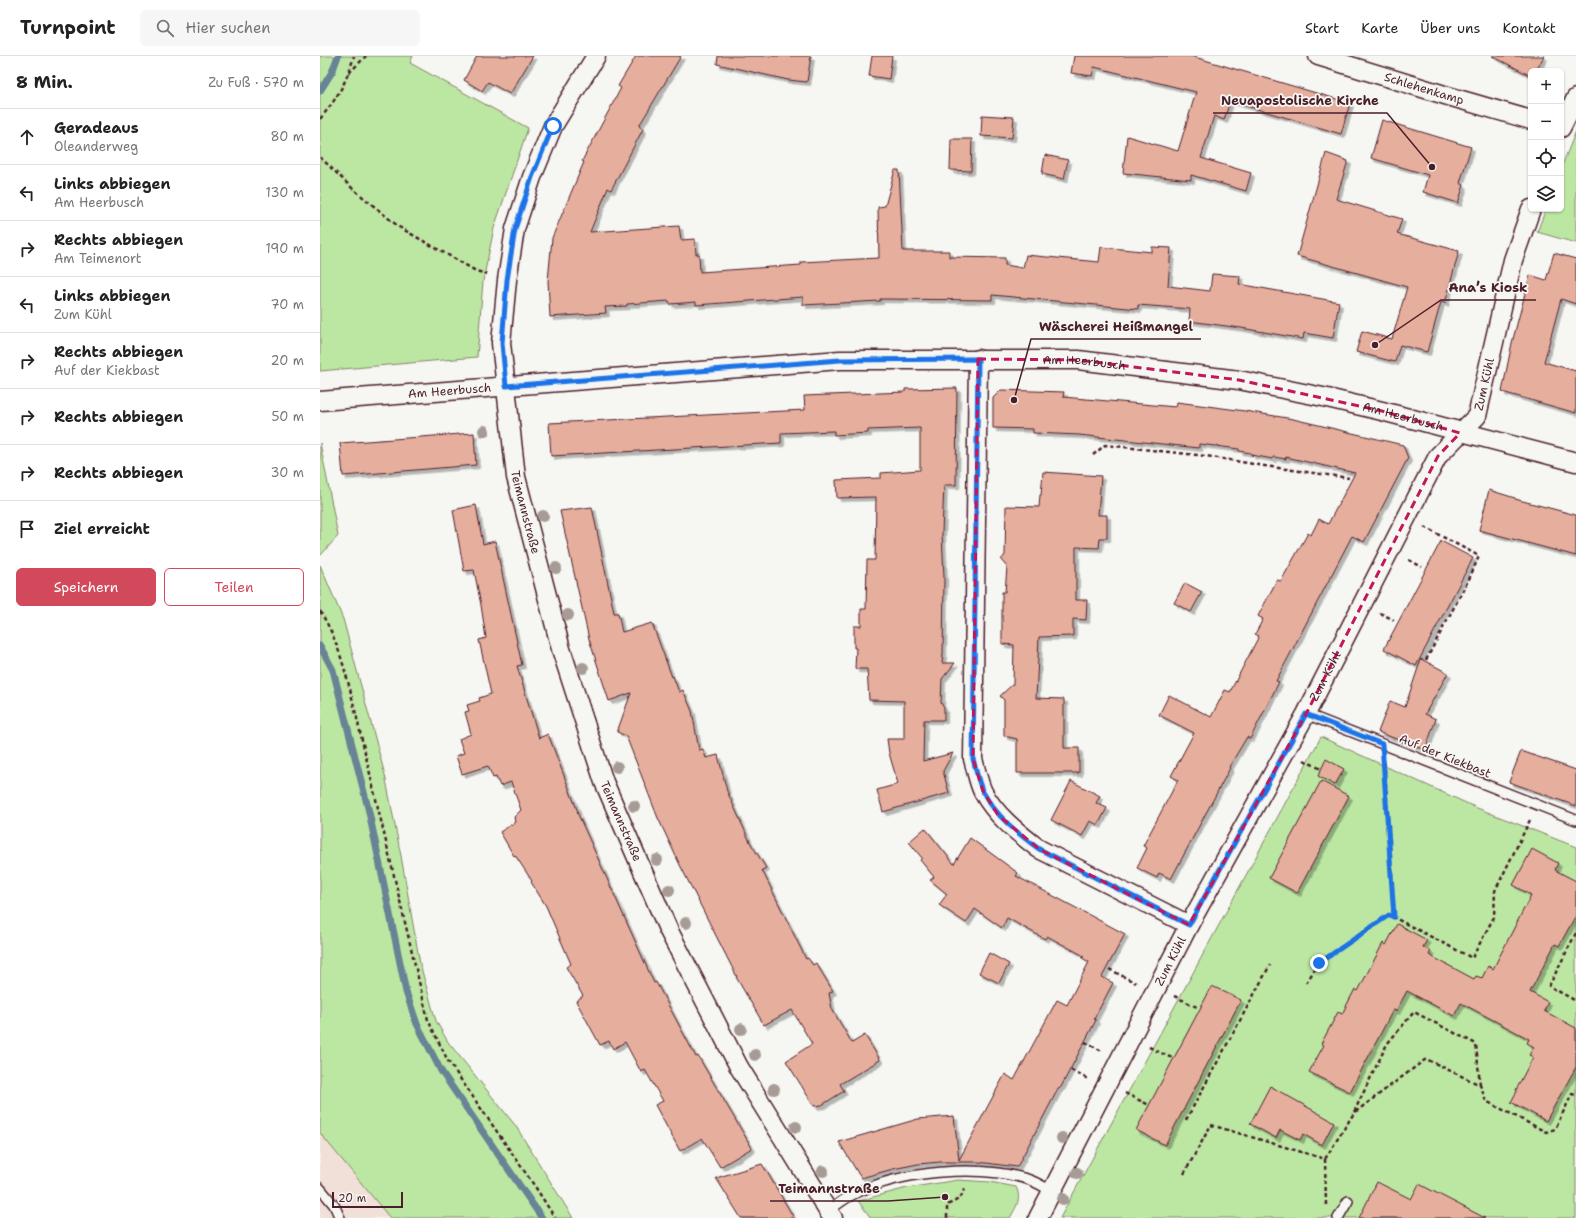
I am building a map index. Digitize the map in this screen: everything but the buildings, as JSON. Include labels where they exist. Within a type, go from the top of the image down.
[{"type":"street","name":"Teimannstraße","points":[[596,56],[553,126],[532,177],[515,229],[507,280],[502,343],[516,477],[561,649],[604,782],[668,929],[736,1060],[830,1215]]},
{"type":"street","name":"Schlehenkamp","points":[[1318,56],[1528,119]]},
{"type":"street","points":[[1564,122],[1576,98]]},
{"type":"street","name":"Zum Kühl","points":[[1038,1218],[1189,925],[1306,714],[1438,456],[1477,416],[1514,260],[1531,212]]},
{"type":"street","points":[[978,359],[973,759],[982,791],[998,815],[1039,849],[1189,925]]},
{"type":"street","name":"Am Heerbusch","points":[[320,401],[840,360],[1078,360],[1239,380],[1375,409],[1460,433],[1576,462]]},
{"type":"lane","name":"Auf der Kiekbast","points":[[1306,714],[1576,820]]},
{"type":"lane","points":[[830,1215],[855,1193],[882,1182],[917,1175],[964,1171],[995,1173],[1028,1180],[1052,1191]]},
{"type":"lane","points":[[320,1188],[334,1205],[340,1218]]},
{"type":"lane","points":[[1338,1218],[1348,1201]]},
{"type":"path","points":[[320,119],[335,100],[349,73],[354,56]]},
{"type":"path","points":[[349,73],[366,56]]},
{"type":"path","points":[[320,157],[352,188],[399,227],[476,271],[507,280]]},
{"type":"path","points":[[1093,454],[1105,445],[1206,456],[1349,478]]},
{"type":"path","points":[[1406,517],[1479,556],[1473,566],[1470,577],[1426,660]]},
{"type":"path","points":[[320,611],[329,626],[339,649],[350,689],[428,1020],[448,1061],[555,1218]]},
{"type":"path","points":[[1382,744],[1394,917]]},
{"type":"path","points":[[1306,983],[1319,963],[1389,915],[1472,958],[1494,916],[1495,891],[1537,805]]},
{"type":"path","points":[[1576,933],[1550,986],[1576,1001]]},
{"type":"path","points":[[1186,1120],[1270,965]]},
{"type":"path","points":[[1109,969],[1155,992]]},
{"type":"path","points":[[1326,1211],[1325,1159],[1354,1113],[1387,1044],[1414,1012],[1476,1044],[1480,1085],[1486,1101],[1546,1132],[1555,1129],[1572,1094],[1576,1095]]},
{"type":"path","points":[[1131,1038],[1174,1059]]},
{"type":"path","points":[[1354,1113],[1426,1059],[1480,1085]]},
{"type":"path","points":[[1107,1085],[1149,1105]]},
{"type":"path","points":[[1184,1174],[1211,1125],[1325,1159]]},
{"type":"path","points":[[947,1218],[946,1205],[959,1199],[963,1194],[964,1171]]},
{"type":"highlighted area","points":[[978,359],[1078,360],[1239,380],[1382,411],[1460,433],[1438,456],[1306,714],[1189,925],[1039,849],[998,815],[983,791],[973,759]]},
{"type":"shaded area","points":[[320,1133],[341,1157],[439,1218],[320,1218]]},
{"type":"green space","points":[[320,56],[413,56],[410,63],[528,128],[494,228],[483,281],[477,357],[320,371]]},
{"type":"green space","points":[[1576,131],[1576,243],[1537,232],[1545,212],[1564,212],[1564,161]]},
{"type":"green space","points":[[320,443],[338,536],[320,556]]},
{"type":"green space","points":[[320,565],[343,619],[385,775],[420,964],[436,1021],[448,1042],[515,1125],[573,1218],[390,1218],[320,1133]]},
{"type":"green space","points":[[1321,737],[1477,808],[1576,847],[1576,1218],[1060,1218]]},
{"type":"green space","points":[[958,1180],[990,1182],[1016,1187],[1018,1191],[1018,1199],[1016,1207],[1010,1218],[871,1218],[858,1201],[907,1188]]},
{"type":"waterway","points":[[320,91],[332,72],[338,56]]},
{"type":"waterway","points":[[320,646],[333,670],[369,812],[406,992],[417,1024],[441,1071],[542,1218]]},
{"type":"place","name":"Neuapostolische Kirche","points":[[1432,167]]},
{"type":"place","name":"Anaʼs Kiosk","points":[[1375,345]]},
{"type":"place","name":"Wäscherei Heißmangel","points":[[1014,400]]},
{"type":"place","name":"Teimannstraße","points":[[945,1197]]},
{"type":"route","points":[[553,126],[532,177],[515,229],[507,280],[502,343],[506,386],[840,360],[978,359],[973,759],[982,791],[998,815],[1039,849],[1189,925],[1306,714],[1382,744],[1394,917],[1389,915],[1319,963]]}]
